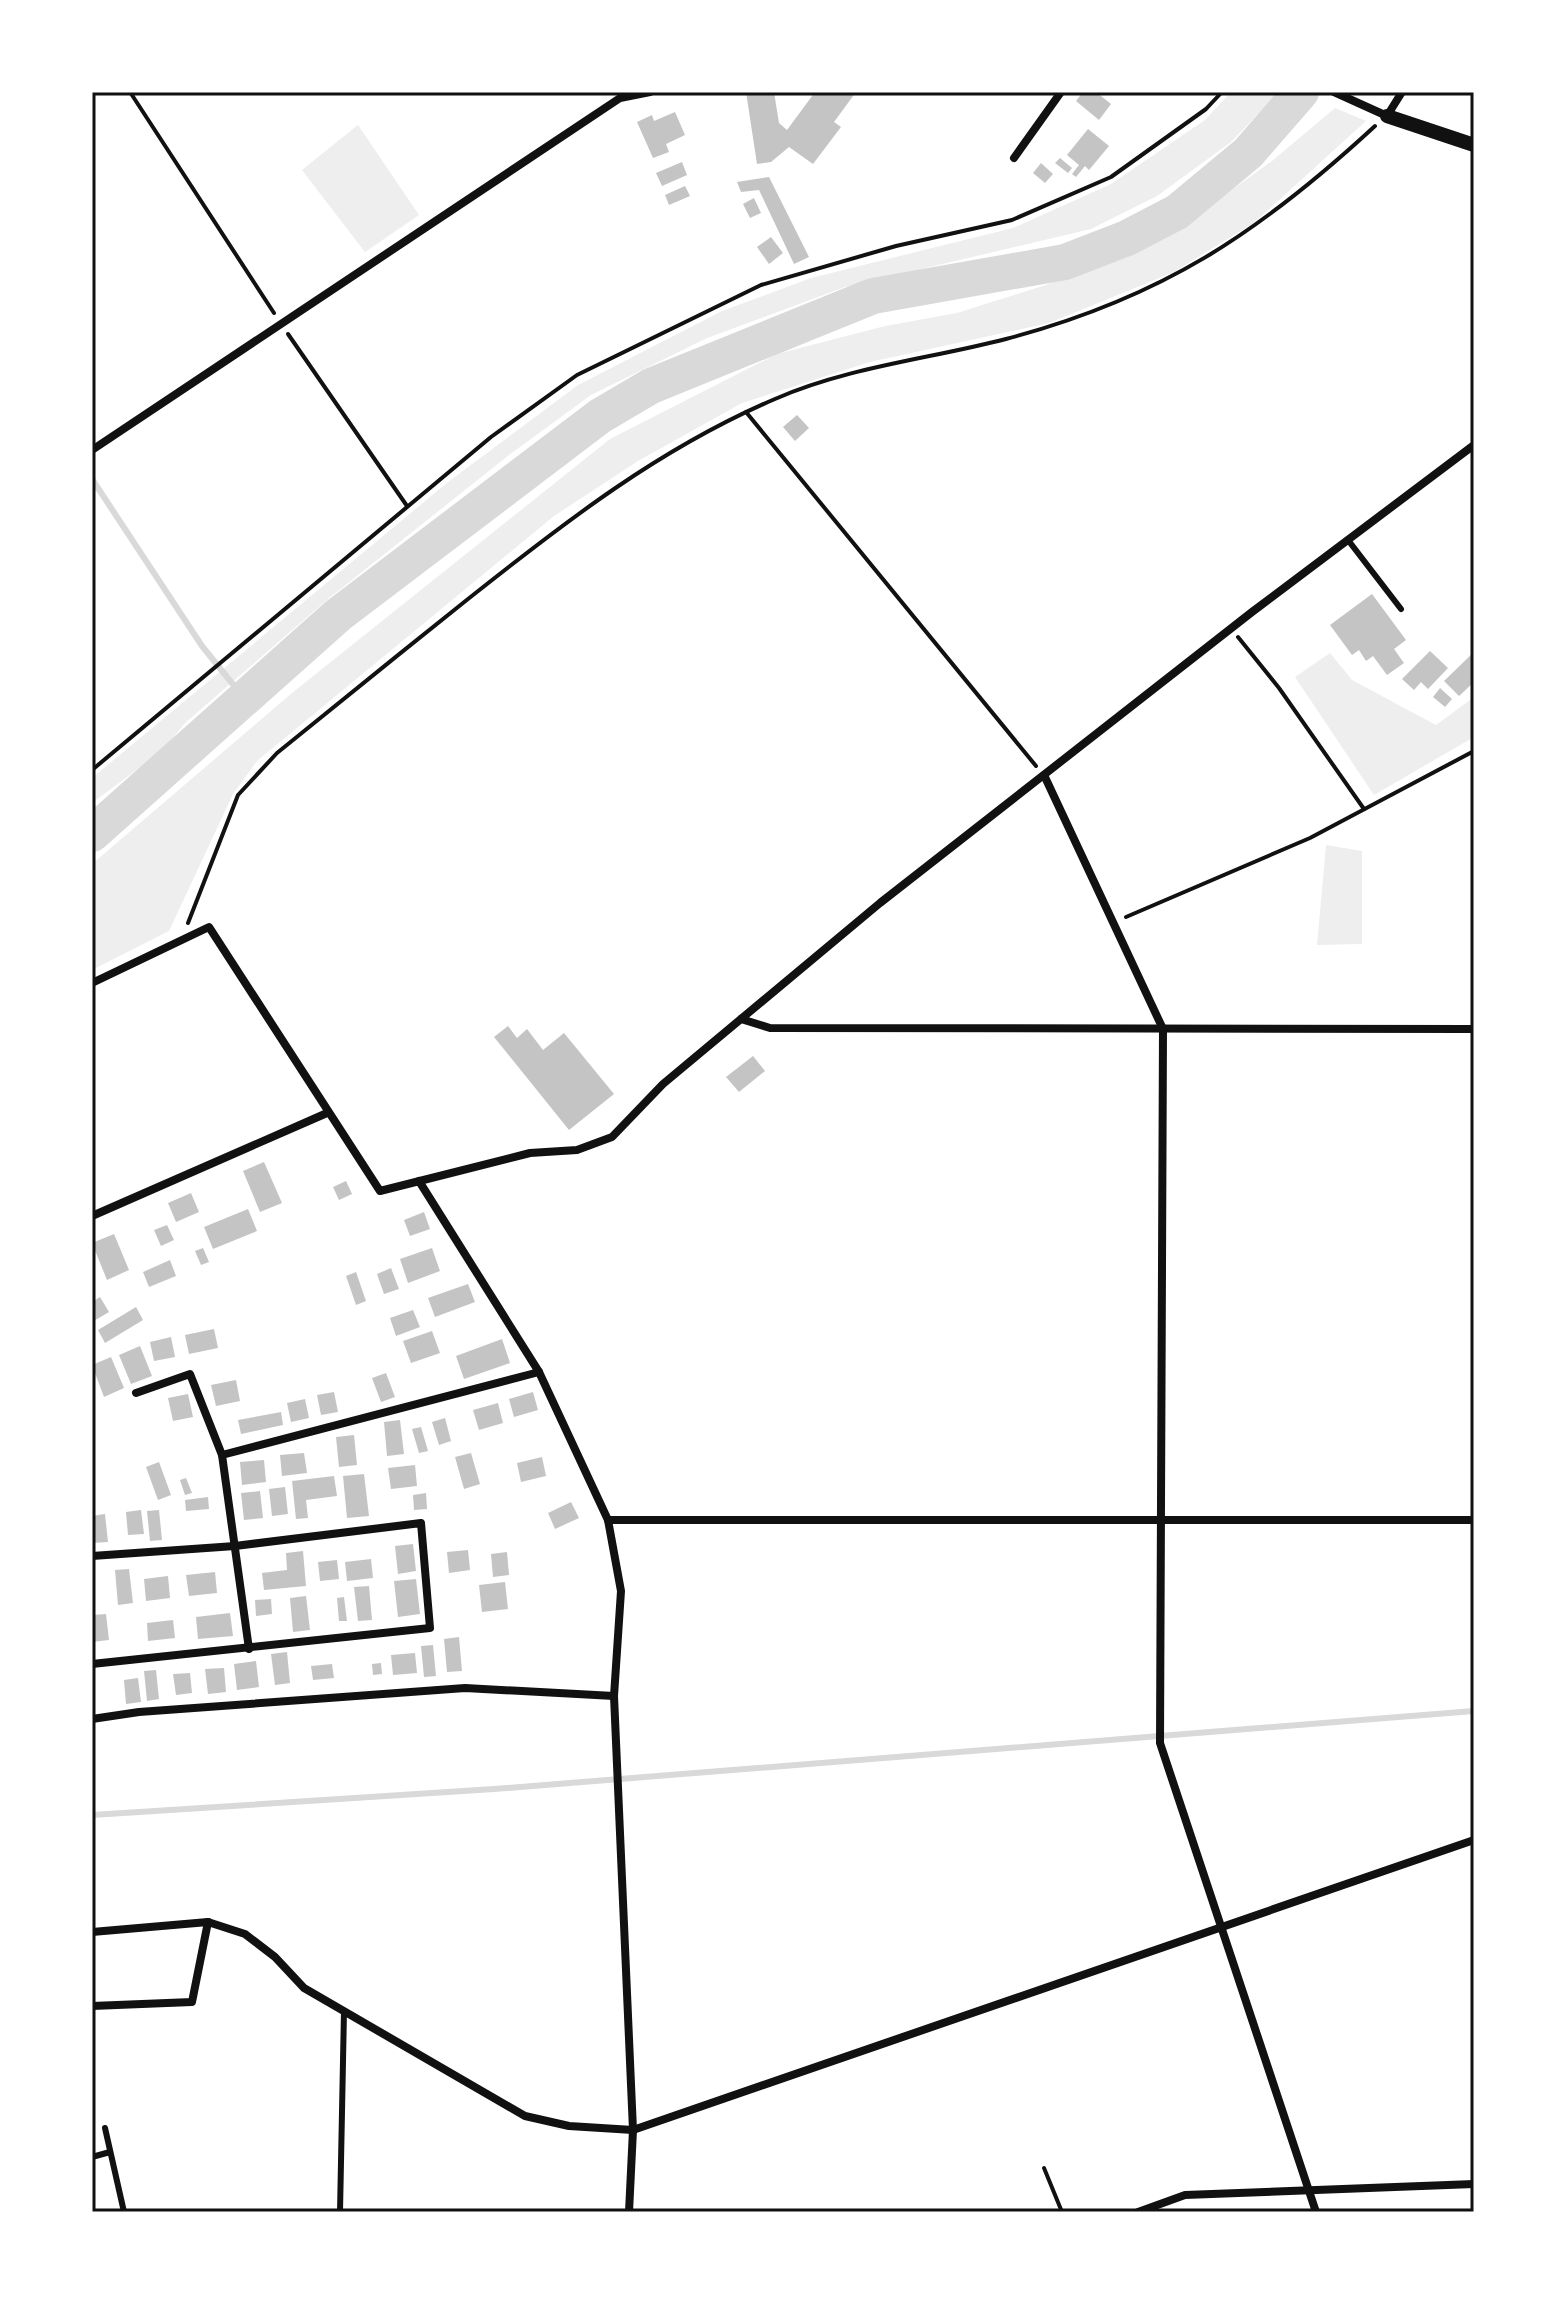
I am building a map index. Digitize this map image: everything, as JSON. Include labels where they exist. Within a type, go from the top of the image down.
[{"type":"street","points":[[92,450],[620,98],[650,92]]},
{"type":"street","points":[[1014,158],[1061,92]]},
{"type":"street","points":[[1334,92],[1387,116],[1474,145]]},
{"type":"street","points":[[1387,116],[1402,92]]},
{"type":"street","points":[[92,983],[209,927],[380,1191],[530,1153],[577,1150],[612,1137],[663,1084],[880,903],[1231,629],[1474,445]]},
{"type":"street","points":[[1044,775],[1163,1029],[1160,1743],[1316,2212]]},
{"type":"street","points":[[741,1019],[770,1028],[1474,1029]]},
{"type":"street","points":[[92,1216],[327,1113]]},
{"type":"street","points":[[419,1181],[539,1372],[608,1520],[621,1591],[614,1696],[633,2130],[629,2212]]},
{"type":"street","points":[[222,1455],[539,1372]]},
{"type":"street","points":[[136,1393],[190,1374],[222,1455],[249,1649]]},
{"type":"street","points":[[608,1520],[1474,1520]]},
{"type":"street","points":[[92,1556],[235,1546],[421,1523],[430,1628],[92,1664]]},
{"type":"street","points":[[92,1719],[465,1688],[614,1696]]},
{"type":"street","points":[[92,1932],[208,1922],[245,1934],[275,1957],[304,1988],[525,2116],[569,2126],[633,2130],[1474,1840]]},
{"type":"street","points":[[92,2006],[192,2002],[208,1922]]},
{"type":"street","points":[[1141,2211],[1185,2195],[1310,2193],[1474,2184]]},
{"type":"lane","points":[[1348,540],[1401,609]]},
{"type":"lane","points":[[340,2212],[344,2011]]},
{"type":"lane","points":[[105,2128],[124,2212]]},
{"type":"lane","points":[[92,2157],[110,2152]]},
{"type":"path","points":[[130,92],[282,325],[407,506]]},
{"type":"path","points":[[92,770],[491,437],[577,375],[761,285],[896,246],[1012,220],[1111,177],[1206,109],[1222,92]]},
{"type":"path","points":[[181,940],[238,795],[277,753],[569,518],[642,467],[777,397],[879,366],[1004,339],[1097,313],[1181,274],[1252,230],[1387,116]]},
{"type":"path","points":[[746,412],[1044,775]]},
{"type":"path","points":[[1231,629],[1279,688],[1364,809]]},
{"type":"path","points":[[1113,923],[1310,838],[1474,751]]},
{"type":"path","points":[[1044,2168],[1062,2212]]},
{"type":"shaded area","points":[[1231,92],[1279,92],[1231,142],[1157,196],[1091,229],[845,287],[707,338],[591,395],[509,455],[328,599],[185,723],[162,751],[92,803],[92,778],[448,482],[578,385],[722,311],[811,278],[1013,228],[1111,184],[1205,120]]},
{"type":"shaded area","points":[[1335,108],[1366,121],[1255,222],[1174,272],[1049,323],[870,362],[742,403],[638,461],[554,516],[257,761],[233,794],[169,931],[92,970],[92,864],[292,693],[610,439],[777,354],[885,326],[957,313],[1049,284],[1184,224],[1272,161]]},
{"type":"shaded area","points":[[358,125],[419,215],[365,252],[302,170]]},
{"type":"shaded area","points":[[1330,653],[1352,680],[1436,725],[1474,697],[1474,737],[1374,795],[1295,677]]},
{"type":"shaded area","points":[[1326,845],[1362,851],[1362,944],[1317,945]]},
{"type":"building","points":[[746,92],[774,92],[779,123],[787,130],[815,92],[856,92],[834,122],[841,127],[813,164],[789,147],[771,162],[757,164]]},
{"type":"building","points":[[1083,92],[1096,92],[1111,104],[1099,120],[1076,101]]},
{"type":"building","points":[[675,112],[685,135],[666,144],[669,152],[653,158],[637,122],[652,115],[654,121]]},
{"type":"building","points":[[1088,129],[1109,146],[1089,170],[1085,166],[1076,177],[1072,174],[1079,165],[1067,155]]},
{"type":"building","points":[[1060,158],[1072,168],[1068,173],[1055,163]]},
{"type":"building","points":[[682,162],[687,175],[662,186],[656,173]]},
{"type":"building","points":[[1041,163],[1053,174],[1045,183],[1033,173]]},
{"type":"building","points":[[769,177],[809,257],[794,264],[759,190],[741,192],[737,182]]},
{"type":"building","points":[[685,186],[690,196],[669,205],[665,195]]},
{"type":"building","points":[[754,198],[761,213],[750,218],[743,204]]},
{"type":"building","points":[[771,237],[783,253],[769,264],[757,247]]},
{"type":"building","points":[[797,415],[809,428],[795,441],[783,427]]},
{"type":"building","points":[[1372,594],[1406,640],[1394,649],[1404,663],[1387,675],[1373,656],[1366,661],[1359,650],[1352,655],[1330,625]]},
{"type":"building","points":[[1430,651],[1448,668],[1428,689],[1421,682],[1414,690],[1402,679]]},
{"type":"building","points":[[1474,652],[1474,682],[1459,696],[1444,681]]},
{"type":"building","points":[[1440,688],[1452,699],[1445,707],[1433,697]]},
{"type":"building","points":[[508,1026],[517,1038],[527,1029],[543,1050],[564,1033],[614,1094],[569,1130],[494,1037]]},
{"type":"building","points":[[753,1056],[765,1071],[739,1092],[726,1077]]},
{"type":"building","points":[[264,1162],[282,1203],[260,1212],[243,1171]]},
{"type":"building","points":[[346,1181],[352,1194],[339,1200],[333,1187]]},
{"type":"building","points":[[191,1193],[199,1212],[176,1222],[168,1203]]},
{"type":"building","points":[[248,1209],[257,1231],[213,1249],[204,1227]]},
{"type":"building","points":[[424,1212],[430,1229],[410,1236],[404,1220]]},
{"type":"building","points":[[167,1225],[174,1240],[161,1246],[154,1230]]},
{"type":"building","points":[[114,1234],[129,1270],[107,1280],[92,1243]]},
{"type":"building","points":[[203,1248],[209,1262],[201,1265],[195,1251]]},
{"type":"building","points":[[432,1248],[440,1271],[408,1283],[400,1259]]},
{"type":"building","points":[[170,1260],[176,1276],[149,1287],[143,1272]]},
{"type":"building","points":[[391,1268],[399,1289],[384,1294],[377,1274]]},
{"type":"building","points":[[356,1272],[366,1301],[356,1305],[346,1276]]},
{"type":"building","points":[[468,1284],[475,1302],[435,1317],[428,1298]]},
{"type":"building","points":[[100,1297],[109,1312],[92,1322],[92,1302]]},
{"type":"building","points":[[136,1307],[143,1320],[105,1343],[98,1330]]},
{"type":"building","points":[[413,1310],[420,1327],[396,1336],[390,1318]]},
{"type":"building","points":[[214,1329],[218,1348],[189,1354],[185,1335]]},
{"type":"building","points":[[432,1331],[440,1353],[411,1363],[403,1341]]},
{"type":"building","points":[[171,1337],[175,1357],[154,1361],[150,1342]]},
{"type":"building","points":[[502,1339],[510,1363],[464,1379],[456,1356]]},
{"type":"building","points":[[140,1346],[152,1376],[131,1384],[119,1355]]},
{"type":"building","points":[[111,1357],[124,1388],[104,1397],[92,1365]]},
{"type":"building","points":[[386,1373],[395,1397],[381,1402],[372,1378]]},
{"type":"building","points":[[236,1380],[240,1401],[216,1406],[211,1385]]},
{"type":"building","points":[[334,1392],[338,1412],[321,1415],[317,1395]]},
{"type":"building","points":[[533,1392],[538,1410],[514,1417],[509,1399]]},
{"type":"building","points":[[188,1394],[193,1417],[173,1421],[168,1398]]},
{"type":"building","points":[[305,1399],[309,1418],[291,1422],[287,1403]]},
{"type":"building","points":[[498,1403],[503,1423],[479,1430],[473,1410]]},
{"type":"building","points":[[281,1412],[283,1425],[241,1434],[238,1420]]},
{"type":"building","points":[[445,1418],[451,1441],[439,1445],[432,1422]]},
{"type":"building","points":[[400,1420],[404,1454],[387,1456],[384,1422]]},
{"type":"building","points":[[421,1427],[428,1451],[419,1453],[412,1429]]},
{"type":"building","points":[[354,1435],[357,1465],[339,1467],[336,1437]]},
{"type":"building","points":[[304,1453],[307,1473],[282,1476],[280,1455]]},
{"type":"building","points":[[471,1453],[480,1484],[464,1489],[455,1457]]},
{"type":"building","points":[[542,1457],[546,1476],[521,1482],[517,1463]]},
{"type":"building","points":[[264,1460],[266,1482],[242,1485],[240,1462]]},
{"type":"building","points":[[159,1462],[171,1495],[158,1500],[146,1467]]},
{"type":"building","points":[[415,1465],[417,1486],[391,1489],[388,1468]]},
{"type":"building","points":[[364,1474],[369,1516],[347,1518],[343,1476]]},
{"type":"building","points":[[334,1476],[337,1496],[306,1500],[308,1518],[296,1519],[292,1481]]},
{"type":"building","points":[[186,1478],[192,1493],[185,1495],[180,1480]]},
{"type":"building","points":[[285,1487],[288,1514],[272,1516],[269,1489]]},
{"type":"building","points":[[260,1491],[263,1518],[244,1520],[241,1493]]},
{"type":"building","points":[[426,1493],[427,1509],[414,1510],[413,1495]]},
{"type":"building","points":[[208,1497],[209,1509],[186,1511],[185,1500]]},
{"type":"building","points":[[571,1502],[579,1518],[555,1529],[548,1513]]},
{"type":"building","points":[[141,1510],[144,1534],[128,1535],[126,1512]]},
{"type":"building","points":[[159,1510],[162,1540],[150,1541],[147,1511]]},
{"type":"building","points":[[105,1514],[108,1542],[92,1543],[92,1516]]},
{"type":"building","points":[[413,1544],[416,1571],[398,1574],[395,1546]]},
{"type":"building","points":[[468,1550],[470,1570],[449,1573],[447,1552]]},
{"type":"building","points":[[303,1551],[306,1586],[264,1590],[262,1573],[287,1570],[286,1553]]},
{"type":"building","points":[[507,1552],[509,1575],[493,1577],[491,1554]]},
{"type":"building","points":[[371,1559],[373,1578],[347,1581],[345,1562]]},
{"type":"building","points":[[337,1560],[339,1579],[320,1581],[318,1562]]},
{"type":"building","points":[[129,1569],[133,1603],[118,1605],[115,1570]]},
{"type":"building","points":[[215,1572],[217,1593],[189,1596],[186,1575]]},
{"type":"building","points":[[168,1576],[170,1598],[146,1601],[144,1579]]},
{"type":"building","points":[[416,1579],[420,1614],[398,1617],[394,1581]]},
{"type":"building","points":[[505,1582],[508,1609],[482,1612],[479,1585]]},
{"type":"building","points":[[369,1586],[372,1620],[358,1621],[354,1587]]},
{"type":"building","points":[[306,1596],[310,1630],[293,1632],[290,1598]]},
{"type":"building","points":[[344,1597],[347,1621],[339,1621],[337,1598]]},
{"type":"building","points":[[271,1599],[272,1614],[256,1616],[255,1600]]},
{"type":"building","points":[[230,1613],[233,1636],[198,1639],[196,1617]]},
{"type":"building","points":[[106,1614],[109,1640],[92,1642],[92,1615]]},
{"type":"building","points":[[173,1620],[175,1638],[148,1641],[147,1623]]},
{"type":"building","points":[[459,1637],[462,1671],[447,1672],[444,1639]]},
{"type":"building","points":[[433,1645],[436,1676],[424,1677],[421,1646]]},
{"type":"building","points":[[287,1652],[290,1683],[275,1685],[271,1654]]},
{"type":"building","points":[[415,1653],[417,1673],[393,1675],[391,1655]]},
{"type":"building","points":[[256,1661],[259,1687],[237,1690],[234,1664]]},
{"type":"building","points":[[381,1663],[382,1674],[373,1675],[372,1664]]},
{"type":"building","points":[[332,1664],[334,1678],[313,1680],[311,1666]]},
{"type":"building","points":[[224,1668],[226,1692],[208,1694],[205,1669]]},
{"type":"building","points":[[156,1670],[159,1699],[147,1701],[144,1671]]},
{"type":"building","points":[[190,1673],[192,1693],[176,1695],[173,1674]]},
{"type":"building","points":[[138,1678],[141,1702],[126,1704],[124,1680]]},
{"type":"waterway","points":[[92,834],[338,615],[600,416],[651,386],[873,296],[1065,262],[1127,238],[1177,212],[1248,153],[1301,92]]},
{"type":"waterway","points":[[92,479],[202,646],[244,698]]},
{"type":"waterway","points":[[92,1815],[494,1789],[1474,1711]]}]
